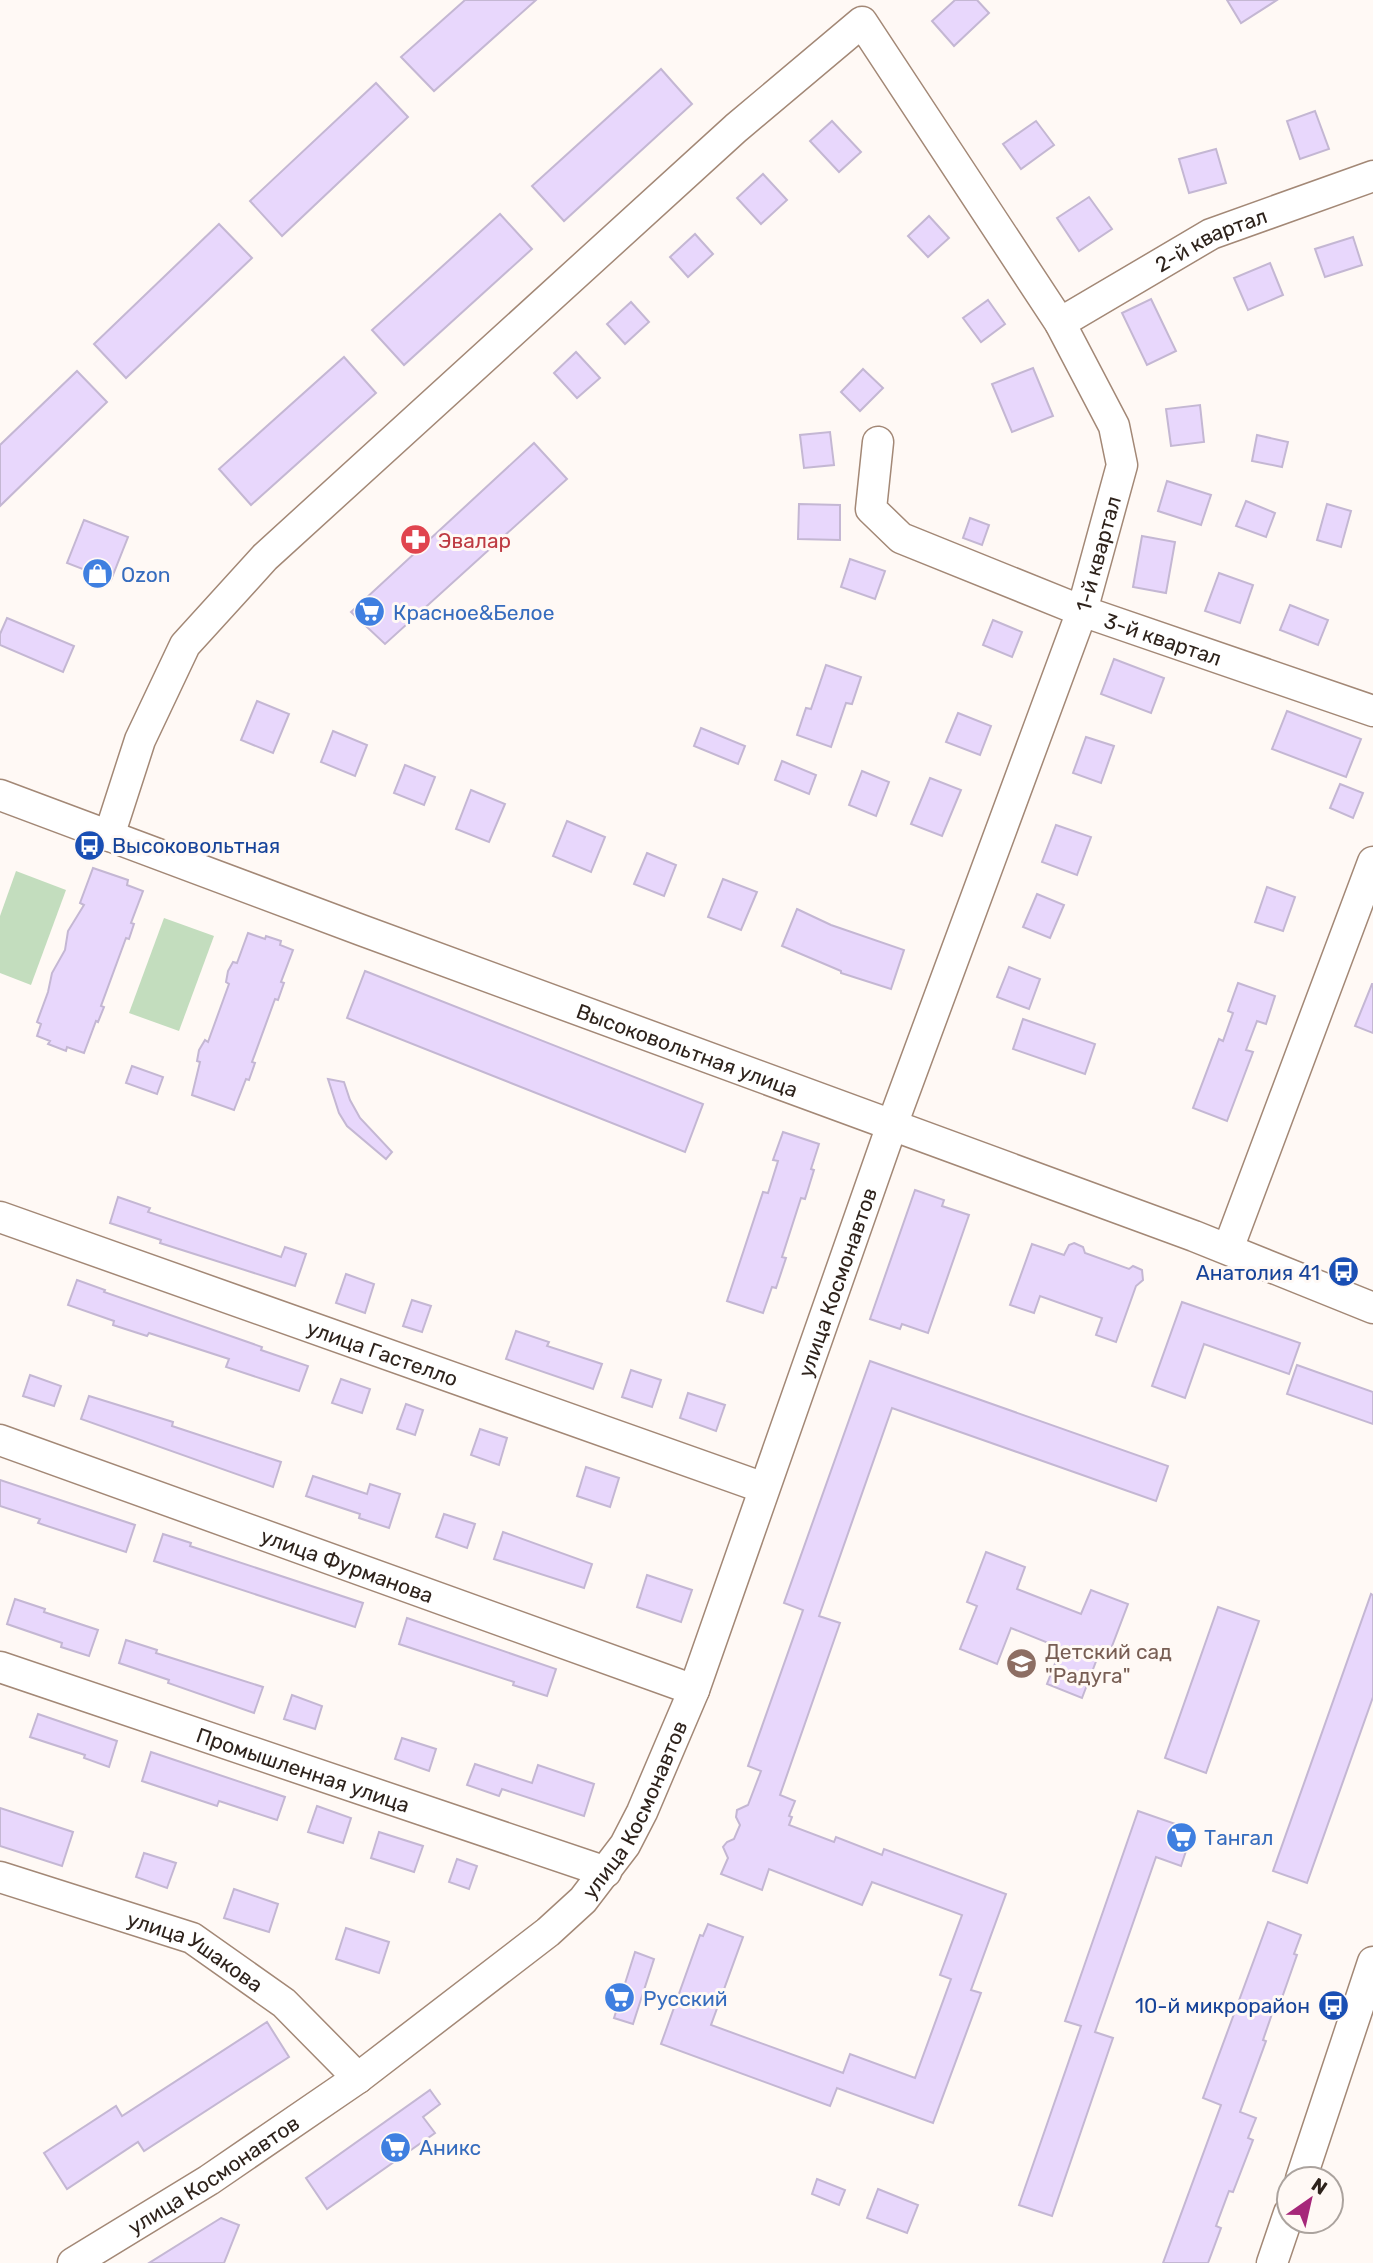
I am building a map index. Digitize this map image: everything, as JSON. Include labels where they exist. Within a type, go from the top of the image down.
[{"type":"street","name":"1-й квартал","points":[[109,836],[140,740],[185,645],[218,606],[265,557],[736,128],[862,22],[1060,323],[1114,426],[1122,465],[1082,611],[891,1125]]},
{"type":"street","name":"2-й квартал","points":[[1060,323],[1211,233],[1373,176]]},
{"type":"street","name":"3-й квартал","points":[[878,442],[871,509],[901,538],[1082,611],[1373,711]]},
{"type":"street","name":"Высоковольтная улица","points":[[0,795],[1228,1249],[1373,1308]]},
{"type":"street","points":[[1228,1249],[1373,862]]},
{"type":"street","name":"улица Космонавтов","points":[[73,2263],[209,2180],[358,2078],[548,1932],[583,1900],[606,1872],[625,1845],[642,1812],[694,1690],[891,1125]]},
{"type":"street","name":"улица Гастелло","points":[[0,1217],[764,1488]]},
{"type":"street","name":"улица Фурманова","points":[[0,1440],[694,1690]]},
{"type":"street","name":"Промышленная улица","points":[[0,1667],[407,1807],[606,1872]]},
{"type":"street","name":"улица Ушакова","points":[[0,1877],[192,1938],[284,2003],[358,2078]]},
{"type":"street","points":[[1305,2165],[1373,1962]]},
{"type":"street","points":[[1272,2263],[1282,2235]]},
{"type":"green space","points":[[16,871],[66,890],[31,985],[0,973],[0,916]]},
{"type":"green space","points":[[164,918],[214,936],[179,1031],[129,1013]]},
{"type":"building","points":[[465,0],[536,0],[434,91],[401,57]]},
{"type":"building","points":[[955,0],[977,0],[989,13],[954,46],[932,21]]},
{"type":"building","points":[[1227,0],[1277,0],[1241,23]]},
{"type":"building","points":[[661,69],[692,104],[564,221],[532,186]]},
{"type":"building","points":[[376,83],[408,117],[282,236],[250,201]]},
{"type":"building","points":[[1315,111],[1329,149],[1300,159],[1287,121]]},
{"type":"building","points":[[832,121],[861,152],[839,172],[810,141]]},
{"type":"building","points":[[1036,121],[1054,145],[1021,169],[1003,144]]},
{"type":"building","points":[[1216,149],[1226,183],[1189,193],[1179,159]]},
{"type":"building","points":[[763,174],[787,200],[761,224],[737,198]]},
{"type":"building","points":[[1089,197],[1112,229],[1079,251],[1057,218]]},
{"type":"building","points":[[500,214],[532,249],[404,365],[372,330]]},
{"type":"building","points":[[929,216],[949,238],[928,257],[908,236]]},
{"type":"building","points":[[219,224],[252,258],[126,378],[94,344]]},
{"type":"building","points":[[695,234],[713,254],[688,277],[670,257]]},
{"type":"building","points":[[1353,237],[1362,265],[1325,277],[1315,249]]},
{"type":"building","points":[[1270,263],[1283,295],[1248,310],[1234,278]]},
{"type":"building","points":[[1151,299],[1176,351],[1147,365],[1122,313]]},
{"type":"building","points":[[988,300],[1005,324],[981,342],[963,318]]},
{"type":"building","points":[[631,302],[649,322],[625,344],[607,324]]},
{"type":"building","points":[[576,352],[600,378],[577,398],[554,373]]},
{"type":"building","points":[[344,357],[376,393],[251,505],[219,469]]},
{"type":"building","points":[[1033,368],[1053,416],[1012,432],[992,384]]},
{"type":"building","points":[[863,369],[883,388],[860,411],[841,392]]},
{"type":"building","points":[[77,371],[107,402],[0,506],[0,445]]},
{"type":"building","points":[[1200,405],[1204,442],[1171,446],[1166,409]]},
{"type":"building","points":[[830,432],[834,465],[804,468],[800,435]]},
{"type":"building","points":[[1257,435],[1288,442],[1282,467],[1252,461]]},
{"type":"building","points":[[534,443],[567,479],[385,644],[351,612]]},
{"type":"building","points":[[1167,481],[1211,495],[1201,525],[1158,511]]},
{"type":"building","points":[[1246,501],[1275,513],[1266,537],[1236,526]]},
{"type":"building","points":[[799,504],[840,505],[840,540],[798,539]]},
{"type":"building","points":[[1327,504],[1351,511],[1341,547],[1317,540]]},
{"type":"building","points":[[970,518],[989,525],[982,545],[963,538]]},
{"type":"building","points":[[84,520],[128,537],[111,580],[67,563]]},
{"type":"building","points":[[1142,536],[1175,542],[1166,593],[1133,587]]},
{"type":"building","points":[[850,559],[885,571],[875,599],[841,587]]},
{"type":"building","points":[[1219,573],[1253,585],[1240,623],[1205,611]]},
{"type":"building","points":[[1290,605],[1328,620],[1318,645],[1280,630]]},
{"type":"building","points":[[7,618],[74,646],[63,672],[0,645],[0,634]]},
{"type":"building","points":[[993,620],[1022,632],[1012,657],[983,645]]},
{"type":"building","points":[[1114,659],[1164,678],[1151,713],[1101,694]]},
{"type":"building","points":[[826,665],[861,677],[852,704],[846,703],[831,747],[797,735],[806,708],[811,709]]},
{"type":"building","points":[[257,701],[289,714],[273,753],[241,740]]},
{"type":"building","points":[[1287,711],[1361,739],[1346,777],[1272,749]]},
{"type":"building","points":[[958,713],[991,726],[980,755],[946,742]]},
{"type":"building","points":[[701,728],[745,746],[738,764],[694,746]]},
{"type":"building","points":[[333,731],[367,745],[355,776],[321,762]]},
{"type":"building","points":[[1086,737],[1114,746],[1101,783],[1073,773]]},
{"type":"building","points":[[782,761],[816,775],[809,794],[775,780]]},
{"type":"building","points":[[405,765],[435,777],[424,805],[394,793]]},
{"type":"building","points":[[862,771],[889,782],[876,816],[849,805]]},
{"type":"building","points":[[930,778],[961,790],[942,836],[911,824]]},
{"type":"building","points":[[1340,784],[1363,793],[1353,818],[1330,808]]},
{"type":"building","points":[[471,790],[505,804],[489,842],[456,829]]},
{"type":"building","points":[[567,821],[605,837],[591,872],[553,856]]},
{"type":"building","points":[[1056,825],[1091,837],[1077,875],[1042,862]]},
{"type":"building","points":[[647,853],[676,865],[664,896],[634,884]]},
{"type":"building","points":[[93,868],[128,880],[127,885],[143,891],[131,923],[134,924],[129,939],[126,938],[101,1006],[104,1007],[84,1053],[67,1047],[66,1051],[48,1044],[50,1041],[37,1036],[41,1024],[37,1022],[52,973],[65,950],[68,931],[84,905],[80,903]]},
{"type":"building","points":[[723,879],[757,892],[741,930],[708,917]]},
{"type":"building","points":[[1267,887],[1295,897],[1283,931],[1255,922]]},
{"type":"building","points":[[1037,894],[1064,905],[1050,938],[1023,927]]},
{"type":"building","points":[[797,909],[831,925],[904,950],[891,989],[841,973],[782,946]]},
{"type":"building","points":[[248,933],[281,941],[280,945],[293,950],[281,982],[284,983],[278,1000],[275,999],[252,1062],[255,1063],[249,1080],[246,1079],[234,1110],[192,1095],[200,1062],[197,1061],[199,1050],[205,1040],[208,1042],[229,984],[226,982],[228,971],[233,962],[237,963]]},
{"type":"building","points":[[1009,967],[1040,979],[1029,1009],[997,997]]},
{"type":"building","points":[[365,971],[703,1104],[685,1152],[347,1018]]},
{"type":"building","points":[[1238,983],[1275,996],[1266,1024],[1257,1021],[1246,1050],[1253,1052],[1227,1121],[1193,1108],[1219,1039],[1223,1041],[1233,1013],[1228,1011]]},
{"type":"building","points":[[1373,984],[1373,1033],[1355,1026]]},
{"type":"building","points":[[1023,1019],[1095,1044],[1085,1074],[1013,1049]]},
{"type":"building","points":[[132,1066],[163,1077],[157,1094],[126,1083]]},
{"type":"building","points":[[328,1079],[344,1082],[360,1118],[392,1152],[386,1159],[347,1126],[339,1113]]},
{"type":"building","points":[[783,1132],[819,1144],[805,1199],[801,1198],[782,1257],[786,1258],[776,1288],[772,1287],[763,1313],[727,1301],[763,1192],[768,1193],[778,1161],[773,1160]]},
{"type":"building","points":[[915,1190],[944,1200],[942,1206],[969,1215],[928,1333],[902,1324],[900,1329],[870,1319]]},
{"type":"building","points":[[118,1197],[150,1208],[148,1212],[281,1257],[285,1247],[306,1254],[295,1286],[160,1243],[161,1240],[110,1223]]},
{"type":"building","points":[[1074,1243],[1083,1247],[1085,1253],[1129,1269],[1133,1266],[1142,1270],[1143,1280],[1136,1286],[1116,1342],[1096,1335],[1102,1318],[1040,1296],[1034,1313],[1010,1305],[1032,1244],[1064,1255],[1069,1245]]},
{"type":"building","points":[[346,1274],[374,1284],[365,1313],[336,1303]]},
{"type":"building","points":[[77,1280],[308,1366],[299,1391],[226,1367],[229,1359],[149,1333],[147,1336],[113,1325],[114,1321],[68,1305]]},
{"type":"building","points":[[412,1300],[431,1306],[422,1332],[403,1326]]},
{"type":"building","points":[[1182,1302],[1300,1343],[1289,1374],[1204,1344],[1185,1398],[1152,1386]]},
{"type":"building","points":[[516,1331],[549,1342],[547,1346],[602,1364],[593,1389],[506,1359]]},
{"type":"building","points":[[870,1361],[1168,1466],[1156,1501],[892,1408],[819,1616],[840,1623],[780,1795],[795,1801],[789,1816],[792,1817],[789,1825],[834,1842],[836,1837],[882,1855],[884,1849],[1006,1894],[971,1990],[981,1993],[933,2123],[837,2088],[830,2106],[661,2044],[700,1935],[703,1936],[708,1924],[743,1937],[711,2025],[843,2073],[850,2054],[915,2078],[951,1979],[940,1975],[962,1915],[872,1882],[862,1905],[769,1869],[762,1890],[721,1874],[728,1858],[723,1847],[734,1839],[740,1825],[736,1817],[737,1810],[748,1805],[761,1771],[748,1766],[803,1610],[784,1603]]},
{"type":"building","points":[[1297,1365],[1373,1392],[1373,1424],[1287,1394]]},
{"type":"building","points":[[631,1370],[661,1380],[652,1407],[622,1397]]},
{"type":"building","points":[[30,1375],[61,1386],[54,1406],[23,1396]]},
{"type":"building","points":[[341,1379],[370,1389],[362,1413],[332,1403]]},
{"type":"building","points":[[688,1393],[725,1405],[716,1431],[680,1418]]},
{"type":"building","points":[[89,1396],[173,1422],[172,1426],[281,1462],[273,1487],[81,1419]]},
{"type":"building","points":[[406,1404],[423,1410],[415,1435],[397,1429]]},
{"type":"building","points":[[480,1429],[507,1438],[499,1465],[471,1455]]},
{"type":"building","points":[[586,1467],[619,1478],[610,1507],[577,1496]]},
{"type":"building","points":[[313,1476],[367,1494],[370,1484],[400,1494],[389,1528],[359,1518],[360,1514],[306,1496]]},
{"type":"building","points":[[0,1480],[135,1525],[126,1552],[38,1523],[40,1519],[0,1506]]},
{"type":"building","points":[[444,1514],[475,1524],[467,1548],[436,1537]]},
{"type":"building","points":[[503,1532],[592,1564],[584,1588],[494,1559]]},
{"type":"building","points":[[163,1534],[191,1543],[190,1546],[363,1603],[355,1627],[154,1561]]},
{"type":"building","points":[[986,1552],[1025,1567],[1017,1589],[1081,1614],[1091,1590],[1128,1604],[1109,1654],[1100,1651],[1082,1698],[1047,1684],[1061,1648],[1011,1628],[997,1664],[960,1649],[977,1606],[967,1602]]},
{"type":"building","points":[[647,1575],[692,1590],[681,1622],[637,1607]]},
{"type":"building","points":[[1371,1594],[1373,1697],[1307,1883],[1273,1871]]},
{"type":"building","points":[[15,1599],[98,1630],[89,1656],[61,1647],[62,1643],[7,1624]]},
{"type":"building","points":[[1218,1607],[1259,1621],[1206,1773],[1165,1758]]},
{"type":"building","points":[[407,1618],[556,1669],[547,1696],[513,1685],[514,1682],[399,1644]]},
{"type":"building","points":[[126,1640],[157,1650],[156,1653],[263,1687],[254,1713],[119,1663]]},
{"type":"building","points":[[292,1695],[322,1706],[315,1729],[284,1719]]},
{"type":"building","points":[[38,1714],[117,1741],[109,1767],[84,1758],[85,1755],[30,1737]]},
{"type":"building","points":[[402,1738],[436,1749],[429,1771],[395,1759]]},
{"type":"building","points":[[151,1752],[285,1797],[277,1820],[219,1801],[217,1806],[142,1781]]},
{"type":"building","points":[[475,1764],[532,1783],[538,1765],[594,1784],[584,1816],[502,1789],[499,1796],[467,1785]]},
{"type":"building","points":[[317,1806],[351,1818],[343,1843],[308,1832]]},
{"type":"building","points":[[0,1808],[73,1832],[62,1866],[0,1846]]},
{"type":"building","points":[[1138,1811],[1193,1830],[1181,1866],[1156,1857],[1095,2032],[1113,2038],[1052,2216],[1019,2205],[1081,2026],[1065,2021]]},
{"type":"building","points":[[379,1832],[423,1846],[414,1872],[371,1858]]},
{"type":"building","points":[[144,1853],[176,1863],[167,1888],[136,1877]]},
{"type":"building","points":[[457,1859],[477,1866],[469,1889],[449,1882]]},
{"type":"building","points":[[234,1889],[278,1904],[269,1932],[224,1918]]},
{"type":"building","points":[[1268,1922],[1301,1935],[1294,1954],[1297,1955],[1278,2009],[1274,2008],[1263,2040],[1266,2041],[1240,2112],[1256,2118],[1248,2138],[1253,2140],[1233,2192],[1229,2191],[1216,2226],[1221,2228],[1208,2263],[1163,2263],[1221,2105],[1203,2098]]},
{"type":"building","points":[[346,1928],[389,1942],[379,1973],[336,1959]]},
{"type":"building","points":[[635,1952],[654,1959],[633,2024],[614,2018]]},
{"type":"building","points":[[267,2022],[289,2057],[144,2151],[138,2142],[67,2189],[44,2153],[116,2106],[122,2116]]},
{"type":"building","points":[[430,2090],[440,2104],[423,2117],[435,2133],[327,2209],[306,2178]]},
{"type":"building","points":[[817,2179],[845,2190],[839,2205],[812,2194]]},
{"type":"building","points":[[878,2189],[918,2205],[907,2233],[867,2218]]},
{"type":"building","points":[[221,2218],[239,2225],[224,2263],[149,2263]]},
{"type":"place","name":"Эвалар","points":[[415,540]]},
{"type":"place","name":"Ozon","points":[[98,574]]},
{"type":"place","name":"Красное&Белое","points":[[370,612]]},
{"type":"place","name":"Высоковольтная","points":[[89,845]]},
{"type":"place","name":"Анатолия 41","points":[[1343,1272]]},
{"type":"place","name":"Детский сад \"Радуга\"","points":[[1022,1663]]},
{"type":"place","name":"Тангал","points":[[1181,1837]]},
{"type":"place","name":"Русский","points":[[620,1998]]},
{"type":"place","name":"10-й микрорайон","points":[[1333,2005]]},
{"type":"place","name":"Аникс","points":[[396,2147]]}]
